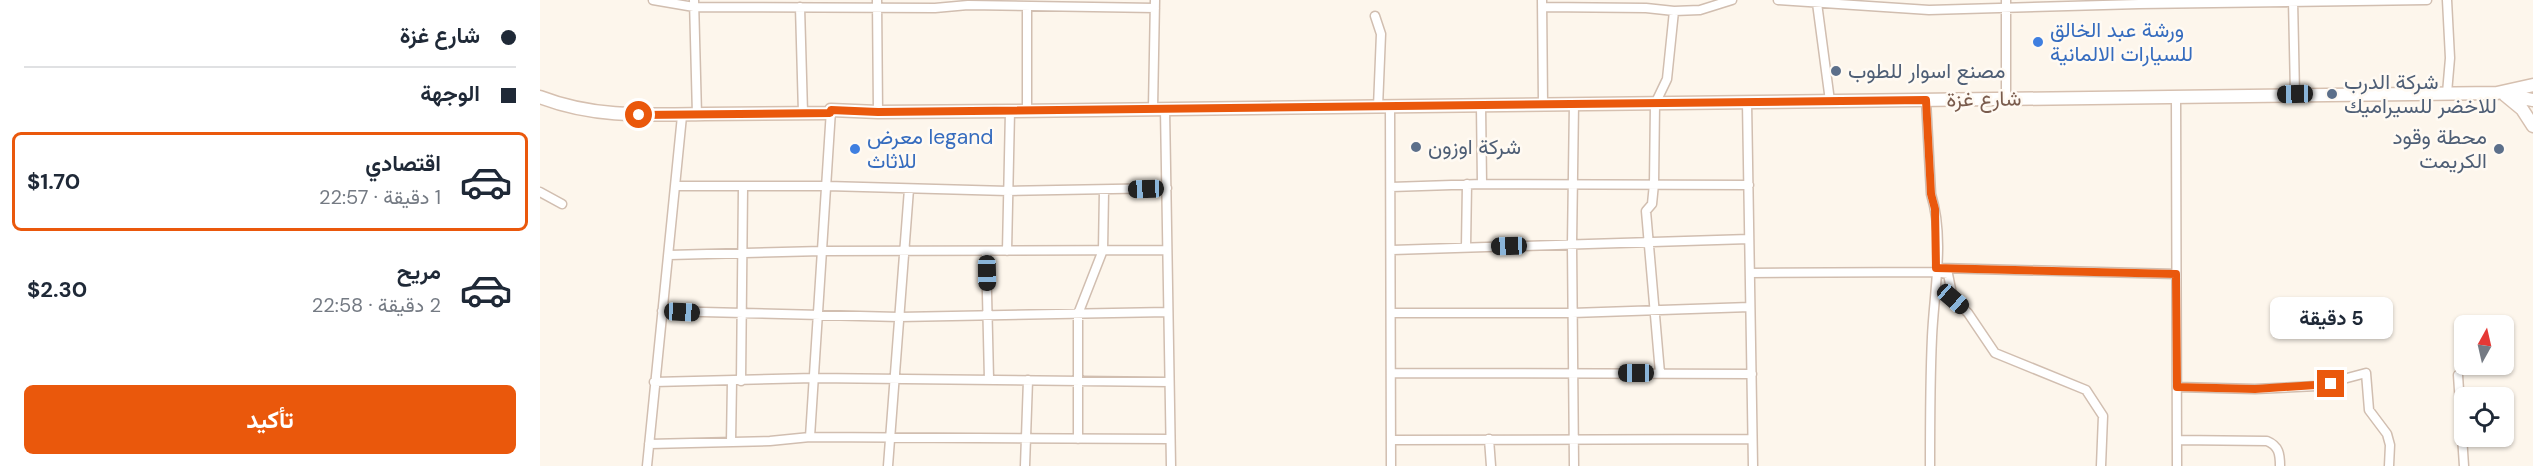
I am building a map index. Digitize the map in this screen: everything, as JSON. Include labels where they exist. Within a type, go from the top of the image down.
[{"type":"main road","name":"شارع غزة","points":[[2501,94],[2533,85]]},
{"type":"main road","name":"شارع غزة","points":[[540,97],[575,108],[606,114],[682,116],[830,113],[831,110],[1028,111],[2295,94],[2501,94],[2533,100]]},
{"type":"main road","points":[[2501,94],[2522,109],[2533,126]]},
{"type":"street","points":[[654,0],[694,4],[800,7],[968,3],[1028,8],[1057,4],[1155,2],[1159,108],[1167,188],[1171,466]]},
{"type":"street","points":[[1543,103],[1542,3],[1674,11],[1700,10],[1732,0]]},
{"type":"street","points":[[1784,0],[1903,10],[2006,4],[2427,0]]},
{"type":"street","points":[[2447,0],[2450,58],[2447,93]]},
{"type":"street","points":[[2293,1],[2295,94]]},
{"type":"street","points":[[1817,3],[1830,101]]},
{"type":"street","points":[[694,4],[697,114]]},
{"type":"street","points":[[877,4],[878,112]]},
{"type":"street","points":[[2006,4],[2006,99]]},
{"type":"street","points":[[800,7],[803,113]]},
{"type":"street","points":[[1028,8],[1028,111]]},
{"type":"street","points":[[1660,373],[1646,211],[1652,204],[1654,184],[1655,104],[1667,79],[1674,11]]},
{"type":"street","points":[[1375,16],[1381,34],[1391,187],[1391,466]]},
{"type":"street","points":[[2175,97],[2177,466]]},
{"type":"street","points":[[1926,100],[1931,194],[1935,209],[1936,270],[1932,338],[1930,466]]},
{"type":"street","points":[[1747,102],[1753,466]]},
{"type":"street","points":[[1574,103],[1572,244],[1574,466]]},
{"type":"street","points":[[1481,106],[1482,184]]},
{"type":"street","points":[[810,437],[831,110]]},
{"type":"street","points":[[1006,251],[1010,111]]},
{"type":"street","points":[[647,466],[682,116]]},
{"type":"street","points":[[1391,187],[1467,184],[1749,185]]},
{"type":"street","points":[[1466,247],[1467,184]]},
{"type":"street","points":[[675,186],[743,188],[826,186],[1008,191],[1104,191],[1167,188]]},
{"type":"street","points":[[731,442],[742,315],[743,188]]},
{"type":"street","points":[[888,466],[909,189]]},
{"type":"street","points":[[1078,439],[1078,314],[1103,250],[1104,191]]},
{"type":"street","points":[[540,192],[562,204]]},
{"type":"street","points":[[1392,250],[1749,239]]},
{"type":"street","points":[[669,255],[822,250],[1167,250]]},
{"type":"street","points":[[986,251],[989,379]]},
{"type":"street","points":[[1750,273],[1936,270],[2176,274]]},
{"type":"street","points":[[1936,270],[1948,274],[1953,299],[1968,313],[1995,353],[2086,390],[2103,416],[2101,466]]},
{"type":"street","points":[[1392,313],[1572,312],[1750,307]]},
{"type":"street","points":[[662,311],[742,315],[899,317],[1168,312]]},
{"type":"street","points":[[1392,373],[1752,374]]},
{"type":"street","points":[[2177,387],[2255,389],[2317,386],[2366,374],[2370,410],[2386,434],[2390,446],[2389,466]]},
{"type":"street","points":[[2458,375],[2464,466]]},
{"type":"street","points":[[654,382],[814,378],[1169,382]]},
{"type":"street","points":[[1025,466],[1028,380]]},
{"type":"street","points":[[649,444],[810,437],[1170,439]]},
{"type":"street","points":[[1489,439],[1491,466]]},
{"type":"street","points":[[1392,440],[1752,439]]},
{"type":"street","points":[[2177,441],[2267,441],[2275,444],[2280,453],[2280,466]]},
{"type":"place","name":"ورشة عبد الخالق للسيارات الالمانية","points":[[2038,42]]},
{"type":"place","name":"مصنع اسوار للطوب","points":[[1836,71]]},
{"type":"place","name":"شركة الدرب للاخضر للسيراميك","points":[[2332,94]]},
{"type":"place","name":"شركة اوزون","points":[[1416,147]]},
{"type":"place","name":"معرض legand للاثاث","points":[[855,149]]},
{"type":"place","name":"محطة وقود الكريمت","points":[[2499,149]]},
{"type":"route","points":[[639,115],[830,113],[831,110],[1028,111],[1125,108],[1926,100],[1931,194],[1935,209],[1937,242],[1936,268],[2176,274],[2177,387],[2255,389],[2331,384]]}]
